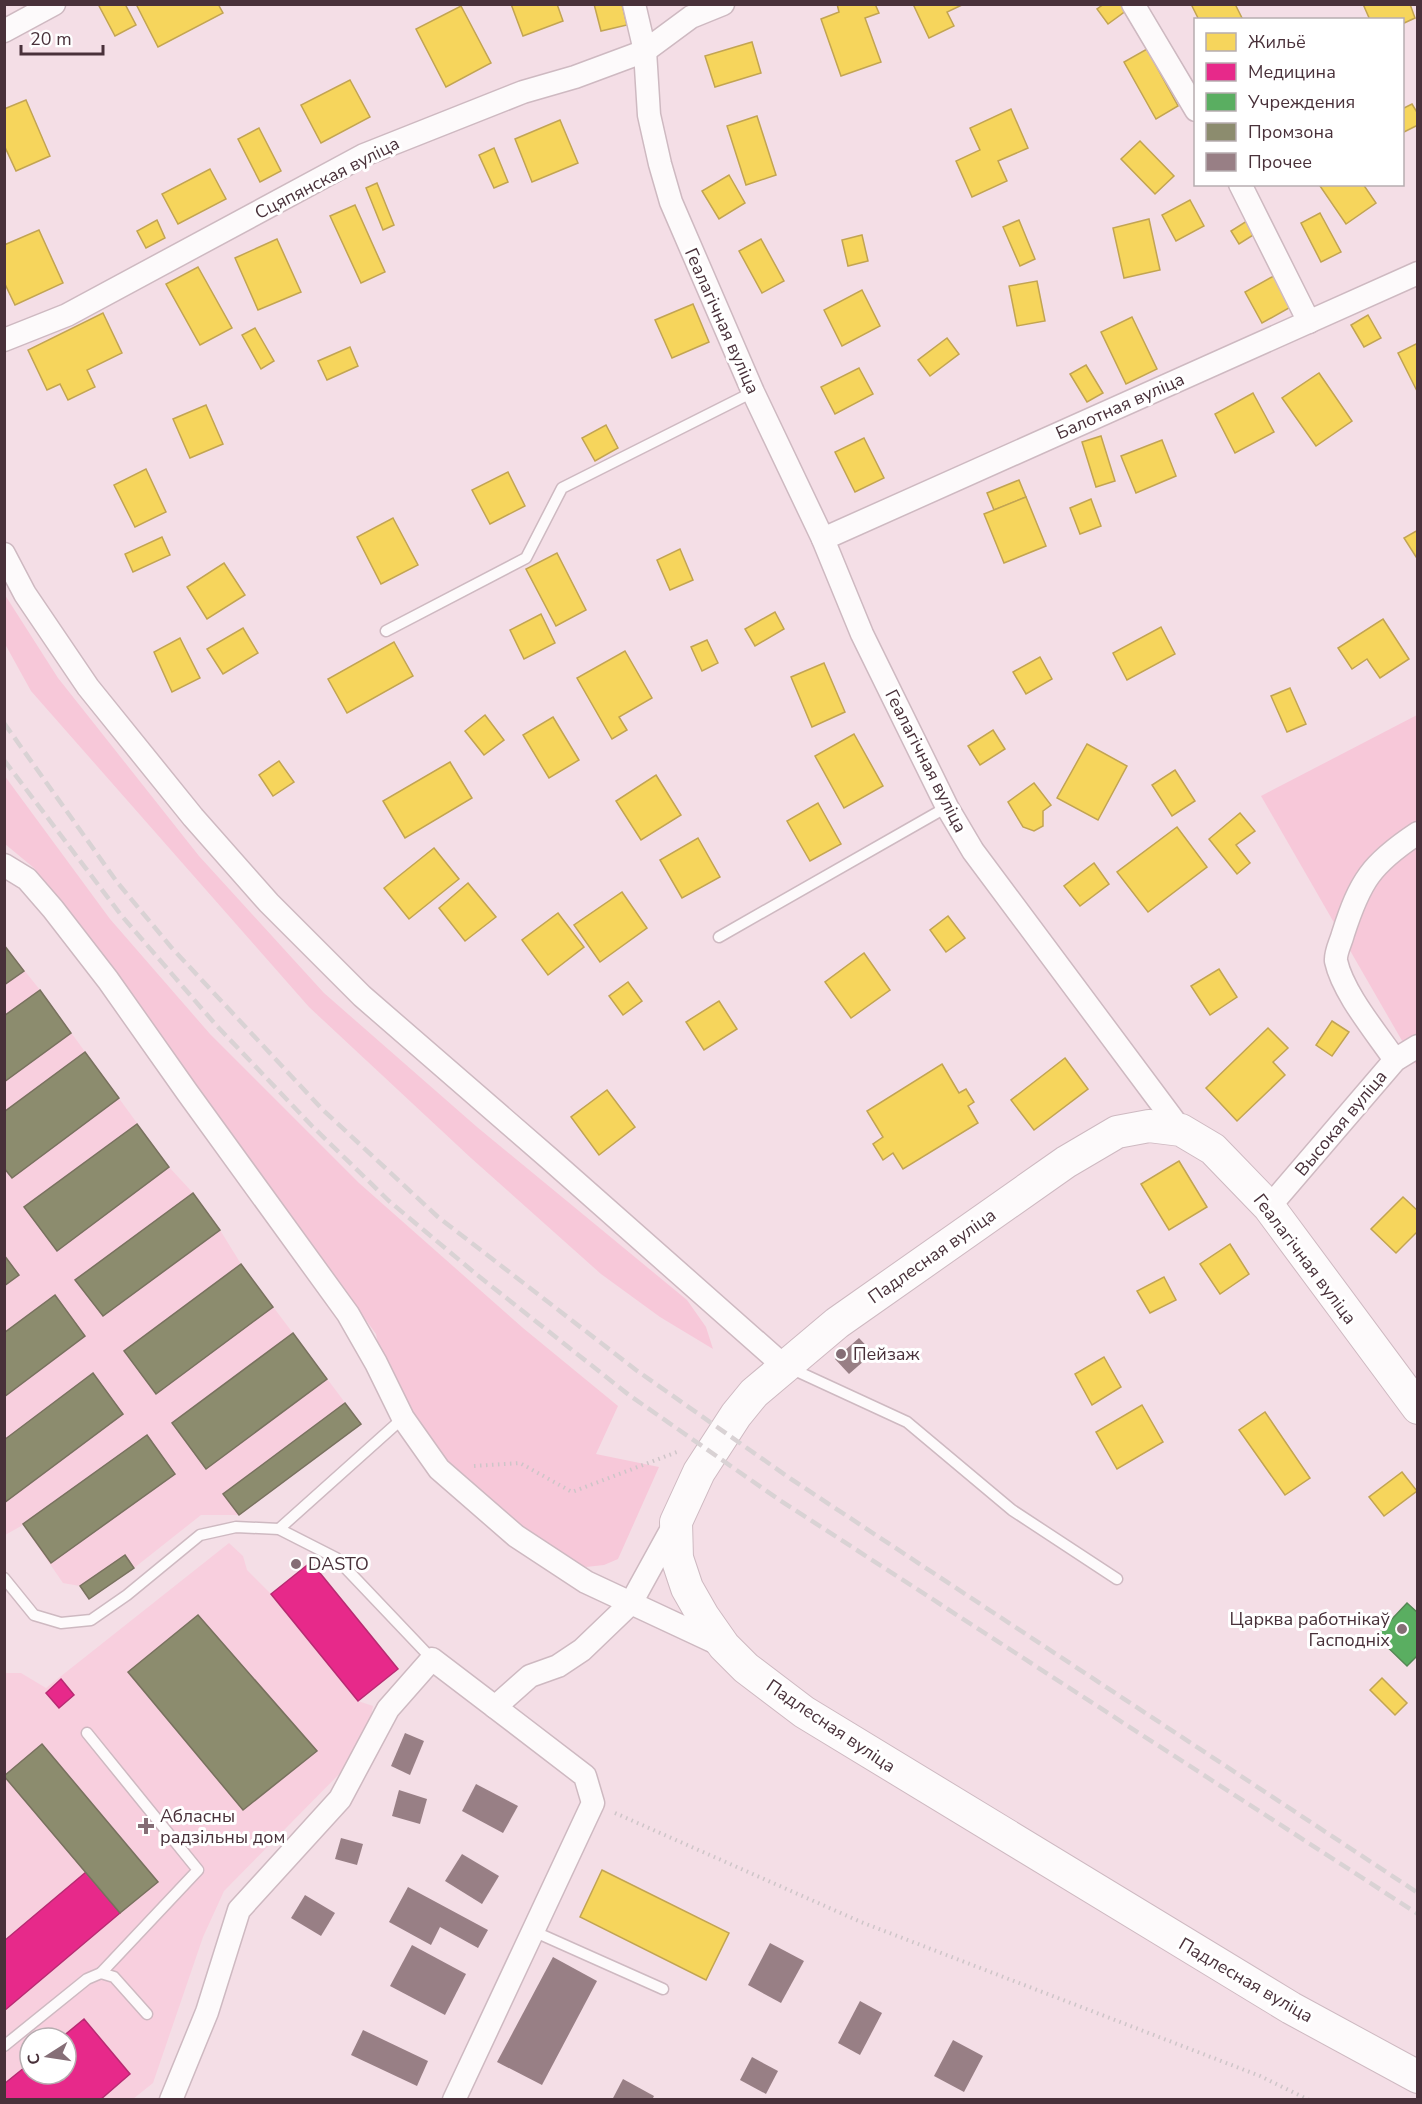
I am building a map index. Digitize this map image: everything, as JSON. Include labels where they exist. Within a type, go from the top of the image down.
[{"type":"street","points":[[4,31],[54,4]]},
{"type":"street","name":"Геалагічная вуліца","points":[[634,4],[645,51],[649,115],[671,202],[753,392],[823,539],[862,634],[948,807],[973,851],[1181,1130],[1213,1149],[1269,1207],[1418,1408]]},
{"type":"street","name":"Сцяпянская вуліца","points":[[4,340],[67,315],[364,156],[523,92],[575,77],[645,51],[691,17],[723,4]]},
{"type":"street","points":[[1133,4],[1194,107]]},
{"type":"street","points":[[1241,186],[1309,322]]},
{"type":"street","name":"Балотная вуліца","points":[[823,539],[1418,273]]},
{"type":"street","points":[[4,554],[24,594],[88,687],[193,817],[269,903],[362,996],[784,1366]]},
{"type":"street","points":[[1395,1060],[1344,985],[1336,958],[1353,901],[1367,875],[1391,851],[1418,833]]},
{"type":"street","points":[[4,865],[27,879],[108,980],[348,1314],[376,1363],[403,1418],[439,1469],[516,1536],[586,1582],[724,1646]]},
{"type":"street","name":"Высокая вуліца","points":[[1269,1207],[1395,1060],[1418,1046]]},
{"type":"street","name":"Падлесная вуліца","points":[[1181,1130],[1149,1126],[1117,1132],[1066,1162],[837,1323],[784,1366],[754,1393],[736,1415],[699,1472],[676,1522],[677,1558],[687,1588],[724,1646],[746,1668],[804,1712],[1291,2008],[1418,2077]]},
{"type":"street","points":[[495,1707],[530,1676],[558,1666],[582,1650],[631,1603],[676,1522]]},
{"type":"street","points":[[171,2100],[207,2012],[238,1910],[340,1799],[388,1709],[432,1659],[585,1776],[593,1803],[454,2100]]},
{"type":"lane","points":[[386,631],[526,558],[562,488],[753,392]]},
{"type":"lane","points":[[719,937],[948,807]]},
{"type":"lane","points":[[784,1366],[907,1422],[1012,1510],[1117,1579]]},
{"type":"lane","points":[[279,1529],[403,1418]]},
{"type":"lane","points":[[4,1578],[34,1615],[61,1623],[91,1620],[127,1595],[200,1535],[236,1527],[279,1529],[336,1558],[432,1659]]},
{"type":"lane","points":[[4,2046],[87,1979],[101,1972],[198,1870],[87,1734]]},
{"type":"lane","points":[[533,1931],[663,1989]]},
{"type":"lane","points":[[101,1972],[114,1977],[147,2014]]},
{"type":"path","points":[[464,1466],[520,1463],[572,1492],[678,1452]]},
{"type":"path","points":[[593,1803],[861,1922],[1260,2076],[1309,2100]]},
{"type":"shaded area","points":[[5,595],[58,678],[199,856],[324,993],[477,1127],[687,1300],[706,1327],[713,1349],[660,1317],[601,1274],[471,1158],[309,1007],[31,691],[5,644]]},
{"type":"shaded area","points":[[1417,715],[1417,1065],[1416,1065],[1261,796]]},
{"type":"shaded area","points":[[4,775],[110,919],[210,1034],[359,1183],[523,1328],[618,1406],[596,1454],[659,1467],[618,1559],[604,1565],[586,1567],[543,1543],[452,1467],[426,1438],[383,1367],[376,1334],[85,933],[34,868],[5,844]]},
{"type":"shaded area","points":[[4,945],[40,990],[169,1167],[193,1193],[241,1264],[361,1424],[239,1515],[201,1515],[134,1568],[80,1586],[63,1583],[23,1525],[5,1535]]},
{"type":"shaded area","name":"Абласны радзільны дом","points":[[229,1543],[243,1556],[247,1570],[271,1594],[358,1701],[373,1706],[369,1728],[352,1761],[224,1891],[203,1937],[153,2083],[133,2099],[5,2100],[5,1673],[21,1673],[46,1688]]},
{"type":"building: Жильё","points":[[98,4],[125,4],[136,25],[115,36]]},
{"type":"building: Жильё","points":[[136,4],[218,4],[223,13],[158,47]]},
{"type":"building: Жильё","points":[[511,4],[557,4],[563,21],[523,36]]},
{"type":"building: Жильё","points":[[594,4],[622,4],[627,25],[601,31]]},
{"type":"building: Жильё","points":[[837,4],[875,4],[879,13],[865,18],[881,62],[841,76],[821,19],[839,12]]},
{"type":"building: Жильё","points":[[913,4],[964,4],[947,12],[954,26],[929,38]]},
{"type":"building: Жильё","points":[[1104,4],[1123,4],[1127,10],[1108,24],[1097,9]]},
{"type":"building: Жильё","points":[[1191,4],[1235,4],[1242,18],[1198,18]]},
{"type":"building: Жильё","points":[[1363,4],[1410,4],[1415,18],[1404,23],[1404,18],[1369,18]]},
{"type":"building: Жильё","points":[[461,6],[491,63],[446,87],[416,29]]},
{"type":"building: Жильё","points":[[752,42],[761,73],[715,87],[705,56]]},
{"type":"building: Жильё","points":[[1147,49],[1178,106],[1156,119],[1124,62]]},
{"type":"building: Жильё","points":[[350,80],[370,117],[321,143],[301,105]]},
{"type":"building: Жильё","points":[[26,100],[50,156],[16,171],[4,145],[4,109]]},
{"type":"building: Жильё","points":[[1412,104],[1418,114],[1418,125],[1404,132],[1404,108]]},
{"type":"building: Жильё","points":[[1011,109],[1028,148],[998,161],[1007,181],[972,197],[956,161],[980,150],[970,128]]},
{"type":"building: Жильё","points":[[757,116],[776,175],[746,185],[727,126]]},
{"type":"building: Жильё","points":[[560,120],[578,163],[532,182],[515,139]]},
{"type":"building: Жильё","points":[[259,128],[281,171],[260,182],[238,139]]},
{"type":"building: Жильё","points":[[1140,141],[1174,176],[1155,194],[1121,159]]},
{"type":"building: Жильё","points":[[494,148],[508,182],[494,188],[479,155]]},
{"type":"building: Жильё","points":[[210,169],[226,199],[178,224],[162,194]]},
{"type":"building: Жильё","points":[[729,175],[745,203],[719,219],[702,191]]},
{"type":"building: Жильё","points":[[377,183],[394,225],[383,230],[366,188]]},
{"type":"building: Жильё","points":[[1320,186],[1364,186],[1376,203],[1346,224]]},
{"type":"building: Жильё","points":[[1190,200],[1204,226],[1176,241],[1162,215]]},
{"type":"building: Жильё","points":[[355,205],[385,272],[361,283],[330,216]]},
{"type":"building: Жильё","points":[[1320,213],[1341,252],[1321,262],[1301,223]]},
{"type":"building: Жильё","points":[[1149,219],[1160,270],[1124,278],[1113,228]]},
{"type":"building: Жильё","points":[[1250,219],[1258,232],[1239,244],[1231,231]]},
{"type":"building: Жильё","points":[[157,220],[165,238],[146,248],[137,231]]},
{"type":"building: Жильё","points":[[1019,220],[1035,259],[1020,266],[1003,227]]},
{"type":"building: Жильё","points":[[39,230],[63,283],[15,305],[4,282],[4,245]]},
{"type":"building: Жильё","points":[[862,235],[868,261],[848,266],[842,240]]},
{"type":"building: Жильё","points":[[277,239],[301,292],[258,310],[235,258]]},
{"type":"building: Жильё","points":[[761,239],[784,281],[762,293],[739,251]]},
{"type":"building: Жильё","points":[[198,267],[232,328],[200,345],[166,284]]},
{"type":"building: Жильё","points":[[1279,273],[1296,304],[1262,323],[1245,292]]},
{"type":"building: Жильё","points":[[1037,281],[1045,321],[1017,326],[1009,286]]},
{"type":"building: Жильё","points":[[862,290],[880,326],[842,346],[824,310]]},
{"type":"building: Жильё","points":[[693,304],[709,342],[672,358],[655,320]]},
{"type":"building: Жильё","points":[[103,313],[122,353],[87,370],[95,387],[68,400],[60,384],[47,390],[28,350]]},
{"type":"building: Жильё","points":[[1368,315],[1381,338],[1364,347],[1351,325]]},
{"type":"building: Жильё","points":[[1132,317],[1157,369],[1126,384],[1101,332]]},
{"type":"building: Жильё","points":[[255,328],[274,361],[261,369],[242,335]]},
{"type":"building: Жильё","points":[[947,338],[959,354],[930,376],[918,360]]},
{"type":"building: Жильё","points":[[1418,343],[1418,393],[1398,353]]},
{"type":"building: Жильё","points":[[350,347],[358,366],[327,380],[318,361]]},
{"type":"building: Жильё","points":[[1086,365],[1103,393],[1087,402],[1070,374]]},
{"type":"building: Жильё","points":[[859,368],[873,394],[835,414],[821,387]]},
{"type":"building: Жильё","points":[[1319,373],[1352,421],[1316,446],[1282,398]]},
{"type":"building: Жильё","points":[[1253,393],[1274,432],[1235,453],[1215,414]]},
{"type":"building: Жильё","points":[[206,405],[223,444],[190,458],[173,419]]},
{"type":"building: Жильё","points":[[606,425],[618,448],[595,461],[582,438]]},
{"type":"building: Жильё","points":[[1101,436],[1115,481],[1096,487],[1082,442]]},
{"type":"building: Жильё","points":[[864,438],[884,478],[855,492],[835,452]]},
{"type":"building: Жильё","points":[[1162,440],[1176,476],[1136,493],[1121,456]]},
{"type":"building: Жильё","points":[[146,469],[166,512],[135,527],[114,485]]},
{"type":"building: Жильё","points":[[508,472],[525,506],[490,524],[472,490]]},
{"type":"building: Жильё","points":[[1019,480],[1026,497],[994,510],[987,493]]},
{"type":"building: Жильё","points":[[1026,497],[1046,546],[1004,563],[984,514]]},
{"type":"building: Жильё","points":[[1091,499],[1101,526],[1080,534],[1070,508]]},
{"type":"building: Жильё","points":[[393,518],[418,565],[381,584],[357,537]]},
{"type":"building: Жильё","points":[[1418,530],[1418,560],[1404,538]]},
{"type":"building: Жильё","points":[[162,537],[170,555],[133,572],[125,554]]},
{"type":"building: Жильё","points":[[680,549],[693,580],[670,590],[657,560]]},
{"type":"building: Жильё","points":[[557,553],[586,610],[556,626],[526,569]]},
{"type":"building: Жильё","points":[[224,563],[245,595],[207,619],[187,587]]},
{"type":"building: Жильё","points":[[775,612],[784,629],[755,646],[745,629]]},
{"type":"building: Жильё","points":[[541,614],[555,643],[524,659],[510,630]]},
{"type":"building: Жильё","points":[[1383,619],[1409,659],[1380,678],[1367,659],[1352,669],[1338,648]]},
{"type":"building: Жильё","points":[[1161,627],[1175,654],[1127,680],[1113,653]]},
{"type":"building: Жильё","points":[[243,628],[258,653],[223,674],[207,649]]},
{"type":"building: Жильё","points":[[180,638],[200,678],[172,692],[154,652]]},
{"type":"building: Жильё","points":[[707,640],[718,663],[702,671],[691,647]]},
{"type":"building: Жильё","points":[[394,642],[413,676],[347,713],[328,679]]},
{"type":"building: Жильё","points":[[625,651],[652,698],[619,717],[627,730],[612,739],[577,678]]},
{"type":"building: Жильё","points":[[1040,657],[1052,679],[1026,694],[1013,672]]},
{"type":"building: Жильё","points":[[824,663],[845,712],[812,727],[791,677]]},
{"type":"building: Жильё","points":[[1290,688],[1306,724],[1287,732],[1271,696]]},
{"type":"building: Жильё","points":[[485,715],[504,740],[484,755],[465,731]]},
{"type":"building: Жильё","points":[[553,717],[579,760],[549,778],[523,735]]},
{"type":"building: Жильё","points":[[993,730],[1005,749],[980,765],[968,746]]},
{"type":"building: Жильё","points":[[854,734],[883,786],[844,808],[815,756]]},
{"type":"building: Жильё","points":[[1087,744],[1127,766],[1098,820],[1057,798]]},
{"type":"building: Жильё","points":[[279,761],[294,782],[273,796],[259,775]]},
{"type":"building: Жильё","points":[[450,762],[472,798],[405,838],[383,801]]},
{"type":"building: Жильё","points":[[1175,770],[1195,801],[1172,816],[1152,785]]},
{"type":"building: Жильё","points":[[656,775],[681,815],[641,840],[616,801]]},
{"type":"building: Жильё","points":[[1034,783],[1051,805],[1043,811],[1043,826],[1034,831],[1023,827],[1008,802]]},
{"type":"building: Жильё","points":[[818,803],[841,844],[810,861],[787,821]]},
{"type":"building: Жильё","points":[[1240,813],[1255,831],[1236,845],[1250,863],[1237,874],[1209,839]]},
{"type":"building: Жильё","points":[[1177,827],[1207,867],[1148,912],[1117,872]]},
{"type":"building: Жильё","points":[[698,838],[720,877],[682,898],[660,860]]},
{"type":"building: Жильё","points":[[434,848],[459,879],[409,919],[384,888]]},
{"type":"building: Жильё","points":[[1094,863],[1109,884],[1080,906],[1064,886]]},
{"type":"building: Жильё","points":[[468,883],[496,917],[465,941],[439,908]]},
{"type":"building: Жильё","points":[[622,892],[647,928],[600,962],[574,925]]},
{"type":"building: Жильё","points":[[558,913],[584,947],[548,975],[522,940]]},
{"type":"building: Жильё","points":[[948,916],[965,938],[946,952],[930,930]]},
{"type":"building: Жильё","points":[[864,953],[890,990],[851,1018],[825,982]]},
{"type":"building: Жильё","points":[[1219,969],[1237,997],[1210,1015],[1191,986]]},
{"type":"building: Жильё","points":[[628,982],[642,1001],[623,1015],[609,996]]},
{"type":"building: Жильё","points":[[719,1001],[737,1029],[704,1050],[686,1022]]},
{"type":"building: Жильё","points":[[1332,1021],[1349,1032],[1332,1056],[1316,1045]]},
{"type":"building: Жильё","points":[[1268,1028],[1288,1048],[1273,1062],[1285,1075],[1237,1121],[1206,1088]]},
{"type":"building: Жильё","points":[[1065,1058],[1088,1089],[1034,1130],[1011,1100]]},
{"type":"building: Жильё","points":[[942,1064],[959,1093],[966,1089],[974,1102],[968,1106],[978,1123],[903,1169],[893,1153],[883,1160],[873,1144],[883,1137],[867,1111]]},
{"type":"building: Жильё","points":[[607,1090],[635,1127],[599,1155],[571,1117]]},
{"type":"building: Жильё","points":[[1179,1161],[1207,1207],[1169,1230],[1141,1184]]},
{"type":"building: Жильё","points":[[1403,1197],[1418,1211],[1418,1231],[1396,1253],[1371,1229]]},
{"type":"building: Жильё","points":[[1230,1244],[1249,1274],[1220,1294],[1200,1264]]},
{"type":"building: Жильё","points":[[1164,1277],[1176,1300],[1150,1313],[1137,1291]]},
{"type":"building: Жильё","points":[[1104,1357],[1121,1387],[1092,1405],[1075,1374]]},
{"type":"building: Жильё","points":[[1142,1405],[1163,1442],[1117,1469],[1096,1432]]},
{"type":"building: Жильё","points":[[1265,1412],[1310,1478],[1285,1495],[1239,1430]]},
{"type":"building: Жильё","points":[[1402,1472],[1417,1491],[1384,1516],[1369,1497]]},
{"type":"building: Жильё","points":[[1382,1678],[1407,1703],[1395,1715],[1370,1690]]},
{"type":"building: Жильё","points":[[602,1870],[729,1933],[706,1980],[580,1917]]},
{"type":"building: Медицина","points":[[311,1562],[398,1669],[358,1701],[271,1594]]},
{"type":"building: Медицина","points":[[61,1679],[74,1695],[59,1708],[46,1693]]},
{"type":"building: Медицина","points":[[86,1872],[120,1913],[4,2011],[4,1941]]},
{"type":"building: Медицина","points":[[84,2019],[130,2074],[100,2100],[4,2100],[4,2084],[18,2073],[18,2086],[78,2086],[78,2026],[76,2026]]},
{"type":"building: Учреждения","points":[[1407,1603],[1418,1613],[1418,1655],[1407,1666],[1376,1636]]},
{"type":"building: Промзона","points":[[4,945],[24,971],[4,985]]},
{"type":"building: Промзона","points":[[40,990],[71,1033],[4,1082],[4,1016]]},
{"type":"building: Промзона","points":[[85,1052],[119,1098],[12,1178],[4,1168],[4,1112]]},
{"type":"building: Промзона","points":[[137,1124],[169,1167],[57,1251],[24,1207]]},
{"type":"building: Промзона","points":[[193,1193],[220,1230],[103,1316],[75,1280]]},
{"type":"building: Промзона","points":[[4,1255],[19,1275],[4,1286]]},
{"type":"building: Промзона","points":[[241,1264],[273,1307],[156,1394],[124,1351]]},
{"type":"building: Промзона","points":[[55,1295],[85,1336],[4,1397],[4,1333]]},
{"type":"building: Промзона","points":[[293,1333],[327,1379],[206,1469],[172,1423]]},
{"type":"building: Промзона","points":[[93,1373],[123,1414],[4,1503],[4,1440]]},
{"type":"building: Промзона","points":[[345,1403],[361,1424],[239,1515],[223,1494]]},
{"type":"building: Промзона","points":[[147,1435],[175,1474],[51,1563],[23,1524]]},
{"type":"building: Промзона","points":[[125,1555],[134,1568],[89,1599],[80,1586]]},
{"type":"building: Промзона","points":[[198,1615],[317,1751],[243,1810],[128,1672]]},
{"type":"building: Промзона","points":[[42,1744],[158,1882],[120,1913],[4,1776]]},
{"type":"building: Прочее","points":[[859,1338],[873,1353],[849,1374],[835,1359]]},
{"type":"building: Прочее","points":[[405,1733],[424,1741],[410,1775],[391,1766]]},
{"type":"building: Прочее","points":[[476,1784],[518,1806],[503,1833],[462,1811]]},
{"type":"building: Прочее","points":[[399,1790],[427,1799],[420,1824],[392,1816]]},
{"type":"building: Прочее","points":[[341,1838],[363,1844],[357,1865],[335,1859]]},
{"type":"building: Прочее","points":[[462,1854],[499,1876],[482,1904],[445,1881]]},
{"type":"building: Прочее","points":[[408,1887],[488,1930],[478,1948],[440,1927],[431,1945],[389,1922]]},
{"type":"building: Прочее","points":[[305,1895],[335,1913],[321,1936],[291,1918]]},
{"type":"building: Прочее","points":[[770,1943],[804,1961],[781,2003],[748,1985]]},
{"type":"building: Прочее","points":[[412,1945],[466,1974],[445,2015],[390,1986]]},
{"type":"building: Прочее","points":[[553,1957],[597,1981],[542,2085],[497,2062]]},
{"type":"building: Прочее","points":[[860,2001],[882,2013],[860,2055],[838,2043]]},
{"type":"building: Прочее","points":[[363,2030],[428,2061],[417,2086],[351,2055]]},
{"type":"building: Прочее","points":[[953,2040],[983,2056],[964,2092],[934,2076]]},
{"type":"building: Прочее","points":[[752,2057],[778,2071],[766,2094],[740,2080]]},
{"type":"building: Прочее","points":[[623,2079],[654,2096],[652,2100],[612,2100]]},
{"type":"railway","points":[[4,723],[117,882],[171,947],[322,1109],[438,1217],[636,1370],[791,1479],[1418,1893]]},
{"type":"railway","points":[[4,760],[121,915],[216,1025],[312,1126],[389,1201],[476,1274],[629,1395],[778,1499],[1418,1914]]},
{"type":"place","name":"Пейзаж","points":[[841,1354]]},
{"type":"place","name":"DASTO","points":[[296,1564]]},
{"type":"place","name":"Царква работнікаў Гасподніх","points":[[1402,1629]]},
{"type":"place","name":"Абласны радзільны дом","points":[[146,1826]]}]
